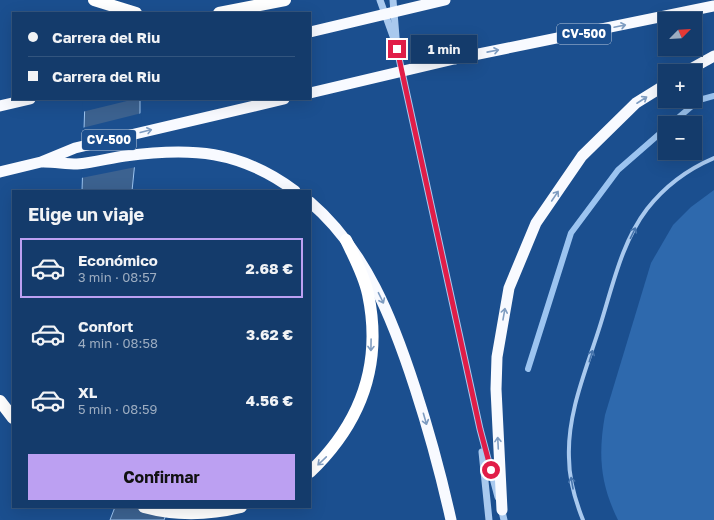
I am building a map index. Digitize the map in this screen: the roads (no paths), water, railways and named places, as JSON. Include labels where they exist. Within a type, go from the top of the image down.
[{"type":"highway","points":[[94,0],[133,12]]},
{"type":"highway","points":[[224,12],[284,0]]},
{"type":"highway","points":[[311,32],[441,1]]},
{"type":"highway","name":"CV-500","points":[[311,93],[454,59],[714,6]]},
{"type":"highway","points":[[700,64],[714,56]]},
{"type":"highway","points":[[503,515],[496,388],[497,357],[509,288],[536,223],[582,156],[636,103],[658,89]]},
{"type":"highway","points":[[0,106],[26,100]]},
{"type":"highway","name":"CV-500","points":[[0,172],[41,162],[75,148],[280,100]]},
{"type":"highway","points":[[41,162],[78,164],[152,152],[203,152],[239,160],[260,169],[293,190]]},
{"type":"highway","points":[[311,203],[334,224],[346,240],[371,277],[390,316],[425,418],[451,520]]},
{"type":"highway","points":[[311,471],[336,445],[352,421],[362,399],[368,376],[371,348],[371,318],[368,293],[360,269],[346,240]]},
{"type":"highway","points":[[0,401],[12,417]]},
{"type":"highway","points":[[149,508],[172,513],[190,514],[212,513],[236,508]]},
{"type":"street","points":[[380,0],[397,49],[480,429],[503,515]]},
{"type":"street","points":[[393,0],[397,49]]},
{"type":"street","points":[[583,520],[576,504],[571,480],[569,458],[570,430],[576,402],[623,254],[634,229],[659,195],[697,165],[714,158]]},
{"type":"street","points":[[480,429],[489,520]]},
{"type":"waterway","points":[[680,116],[699,100],[714,96]]},
{"type":"waterway","points":[[528,369],[571,233],[618,170],[658,135]]}]
